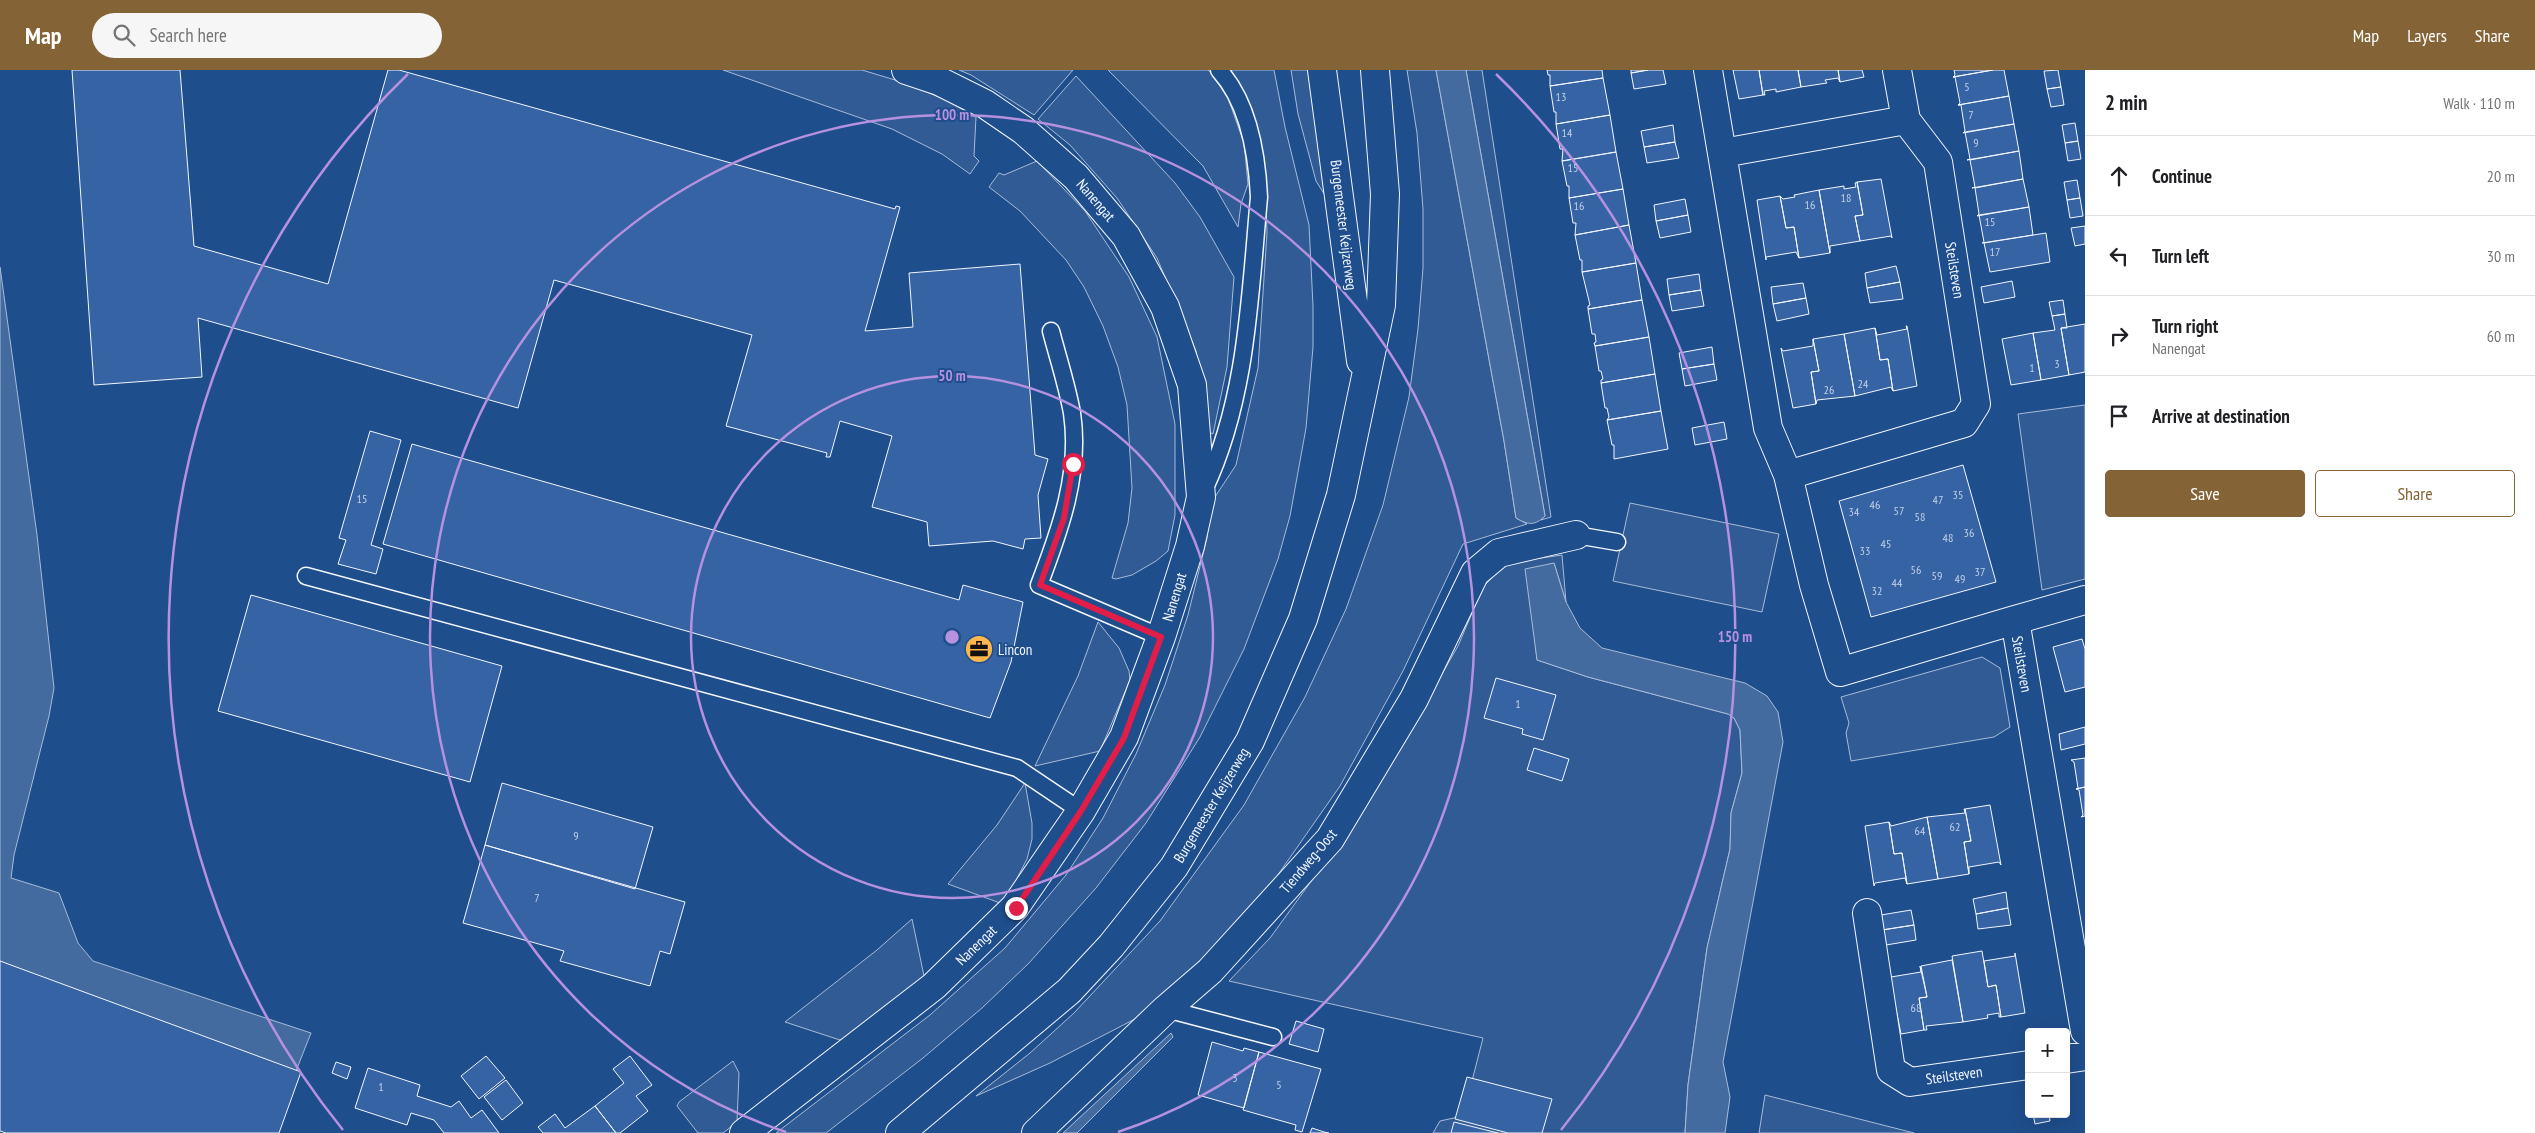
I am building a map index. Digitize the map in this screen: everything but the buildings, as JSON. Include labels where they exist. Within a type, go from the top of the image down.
[{"type":"street","name":"Nanengat","points":[[744,1133],[941,980],[1016,908],[1081,811],[1124,738],[1161,637],[1190,546],[1201,497],[1192,385],[1165,307],[1126,236],[1076,177],[1023,130],[985,104],[939,81],[906,70]]},
{"type":"street","name":"Burgemeester Keijzerweg","points":[[1322,70],[1364,380]]},
{"type":"street","name":"Burgemeester Keijzerweg","points":[[900,1133],[1069,991],[1111,946],[1174,867],[1250,741],[1303,619],[1341,495],[1381,305],[1385,194],[1375,70]]},
{"type":"street","name":"Steilsteven","points":[[1708,70],[1768,428],[1788,475],[1814,585],[1840,672],[2015,620],[2085,1031]]},
{"type":"street","name":"Steilsteven","points":[[1788,475],[1964,423],[1976,404],[1938,162],[1906,120],[1897,70]]},
{"type":"street","points":[[1723,153],[1906,120]]},
{"type":"street","name":"Tiendweg-Oost","points":[[1036,1133],[1166,1009],[1210,971],[1330,839],[1414,699],[1475,573],[1499,553],[1576,534]]},
{"type":"street","points":[[2015,620],[2085,600]]},
{"type":"street","name":"Steilsteven","points":[[1867,914],[1891,1070],[1910,1082],[2025,1065]]},
{"type":"street","points":[[2070,1058],[2085,1056]]},
{"type":"lane","name":"Nanengat","points":[[1201,497],[1216,464],[1241,371],[1259,197],[1258,173],[1247,118],[1229,81],[1219,70]]},
{"type":"lane","points":[[1051,331],[1072,414],[1073,464],[1064,518],[1040,585],[1161,637]]},
{"type":"lane","points":[[1576,534],[1617,542]]},
{"type":"lane","points":[[306,576],[1017,768],[1081,811]]},
{"type":"lane","points":[[1166,1009],[1273,1037]]},
{"type":"shaded area","points":[[723,70],[862,70],[905,83],[946,100],[976,117],[974,156],[979,161],[970,174],[942,154],[892,129]]},
{"type":"shaded area","points":[[959,70],[1073,70],[1034,115],[971,75]]},
{"type":"shaded area","points":[[1108,70],[1208,70],[1211,73],[1228,98],[1244,143],[1248,184],[1241,204],[1238,227],[1203,166]]},
{"type":"shaded area","points":[[1229,70],[1274,70],[1285,127],[1309,225],[1313,306],[1313,347],[1306,428],[1290,516],[1278,559],[1244,649],[1200,737],[1146,823],[1096,888],[1029,963],[982,1008],[923,1058],[826,1133],[776,1133],[930,1015],[1005,948],[1066,875],[1103,818],[1136,754],[1165,685],[1188,615],[1207,538],[1211,503],[1236,465],[1258,368],[1267,233],[1265,174],[1254,117]]},
{"type":"shaded area","points":[[1291,70],[1312,70],[1333,208],[1316,181],[1298,114]]},
{"type":"shaded area","points":[[1407,70],[1436,70],[1504,441],[1516,518],[1527,524],[1463,544],[1403,671],[1340,786],[1247,919],[1158,1007],[1050,1063],[976,1096],[1030,1053],[1074,1013],[1160,921],[1244,805],[1305,697],[1346,609],[1383,505],[1409,397],[1418,329],[1423,268],[1423,209],[1417,133]]},
{"type":"shaded area","points":[[1436,70],[1466,70],[1545,516],[1535,523],[1524,522],[1516,518],[1504,441]]},
{"type":"shaded area","points":[[1466,70],[1482,70],[1551,517],[1541,520],[1545,516]]},
{"type":"shaded area","points":[[1076,76],[1175,183],[1200,217],[1234,277],[1227,367],[1213,434],[1209,432],[1196,351],[1157,258],[1117,198],[1070,145],[1038,119]]},
{"type":"shaded area","points":[[1037,161],[1085,211],[1129,277],[1157,337],[1175,424],[1175,515],[1168,551],[1156,561],[1132,575],[1116,579],[1112,578],[1128,523],[1132,488],[1127,405],[1118,367],[1103,326],[1084,287],[1066,260],[1020,211],[989,187],[999,173],[1004,175]]},
{"type":"shaded area","points":[[0,267],[37,535],[54,688],[49,716],[14,855],[11,878],[59,893],[78,943],[93,961],[311,1033],[294,1076],[0,966]]},
{"type":"shaded area","points":[[2085,405],[2085,579],[2042,590],[2018,414]]},
{"type":"shaded area","points":[[1630,503],[1779,534],[1762,612],[1613,581]]},
{"type":"shaded area","points":[[1562,555],[1566,602],[1554,563],[1533,621],[1537,660],[1588,677],[1728,714],[1734,718],[1740,730],[1742,773],[1731,813],[1730,849],[1707,948],[1688,1085],[1685,1133],[1433,1133],[1440,1121],[1463,1116],[1483,1038],[1229,981],[1270,938],[1352,825],[1387,770],[1458,646],[1483,587],[1506,563]]},
{"type":"shaded area","points":[[1554,563],[1566,602],[1580,628],[1602,648],[1745,683],[1767,696],[1778,712],[1783,742],[1723,1062],[1730,1097],[1725,1133],[1685,1133],[1688,1085],[1707,948],[1730,849],[1731,813],[1742,773],[1740,730],[1734,718],[1728,714],[1588,677],[1537,660],[1525,569]]},
{"type":"shaded area","points":[[1098,622],[1119,648],[1129,671],[1130,680],[1100,751],[1035,766],[1078,676]]},
{"type":"shaded area","points":[[1982,657],[2000,668],[2010,727],[1994,737],[1851,761],[1846,733],[1849,723],[1841,697]]},
{"type":"shaded area","points":[[1025,783],[1032,823],[1032,839],[1027,859],[1010,892],[1000,903],[948,884],[997,825]]},
{"type":"shaded area","points":[[912,919],[924,976],[843,1041],[785,1022],[877,950]]},
{"type":"shaded area","points":[[1171,1033],[1173,1037],[1077,1133],[1063,1133]]},
{"type":"shaded area","points":[[733,1061],[739,1073],[737,1122],[723,1133],[698,1133],[677,1106],[679,1102]]},
{"type":"shaded area","points":[[1765,1095],[1914,1133],[1759,1133]]},
{"type":"place","name":"Lincon","points":[[979,649]]},
{"type":"route","points":[[1016,908],[1081,811],[1124,738],[1161,637],[1040,585],[1064,518],[1073,464]]}]
